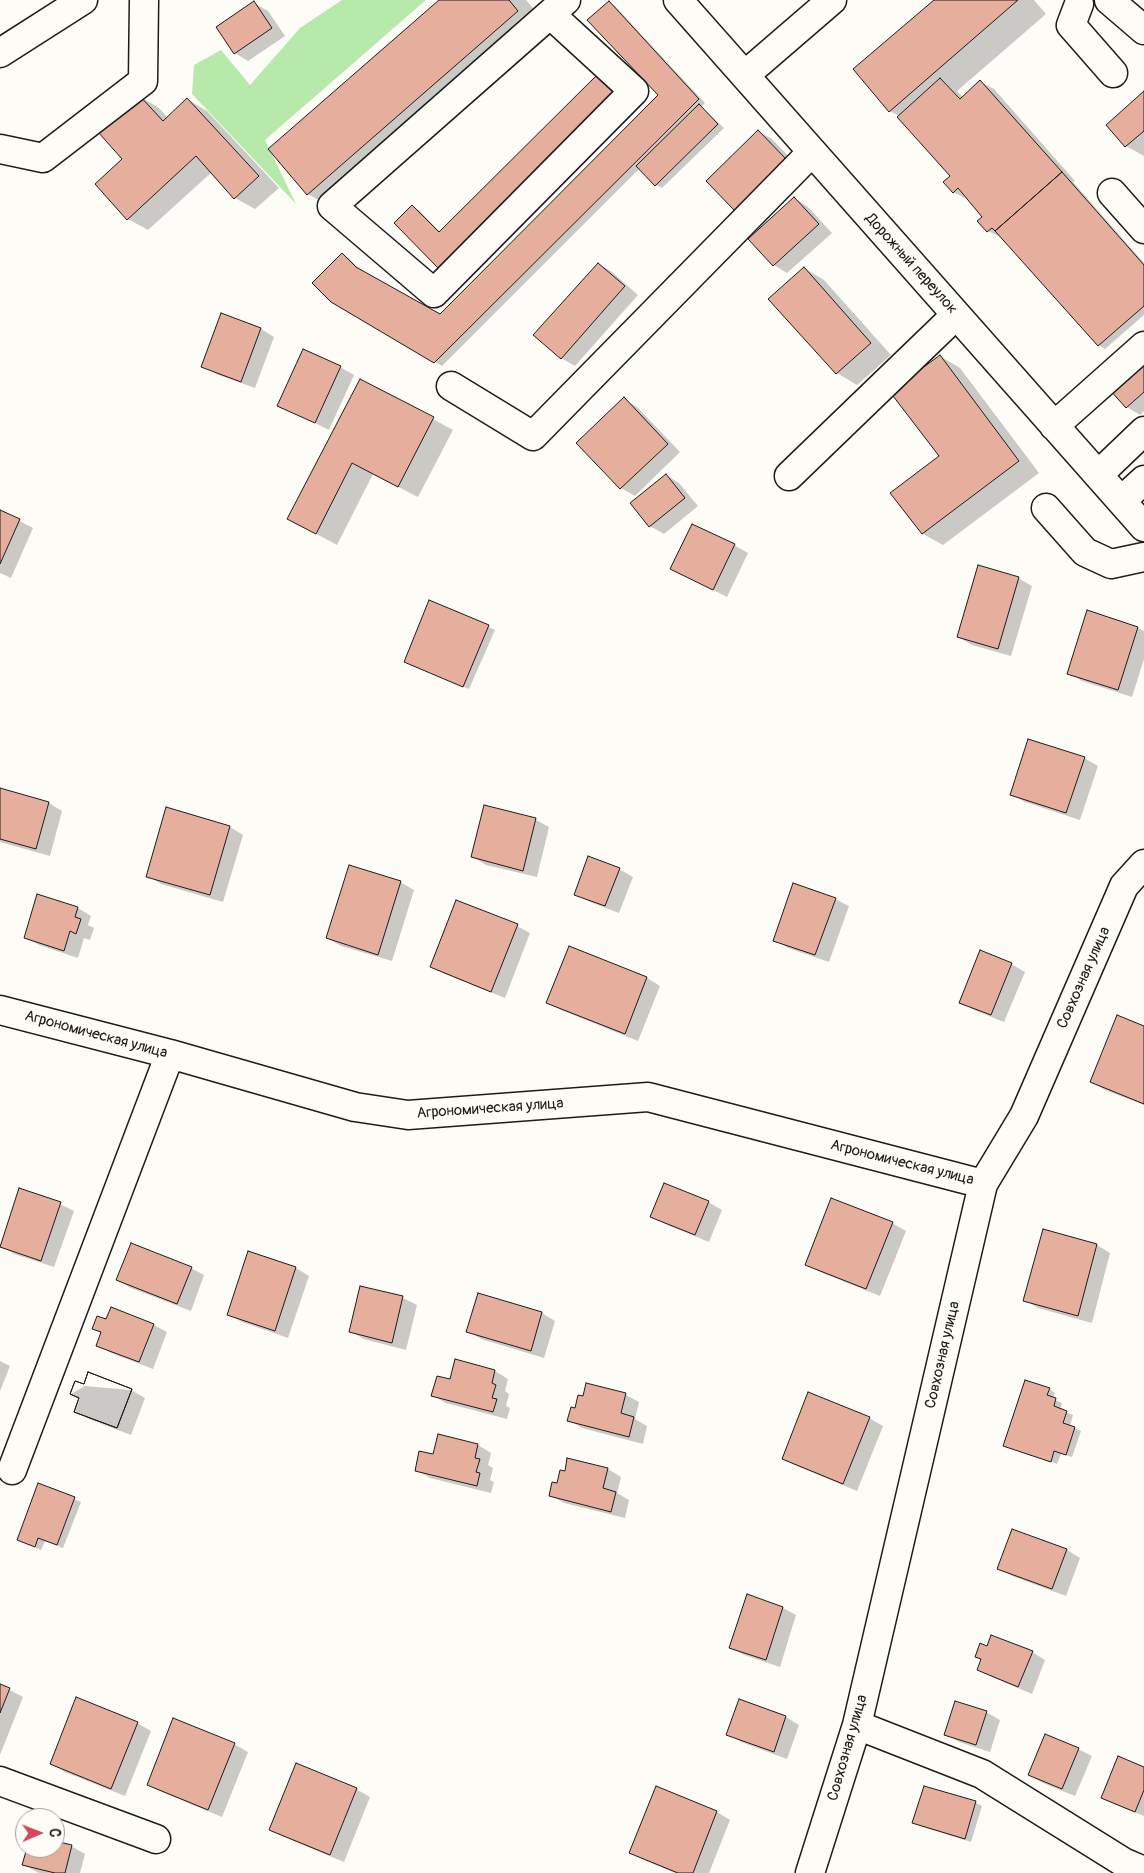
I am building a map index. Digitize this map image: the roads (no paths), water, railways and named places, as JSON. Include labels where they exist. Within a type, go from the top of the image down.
[{"type":"street","points":[[0,53],[83,0]]},
{"type":"street","points":[[0,149],[43,158],[143,81],[144,0]]},
{"type":"street","name":"Дорожный переулок","points":[[678,0],[1144,527]]},
{"type":"street","points":[[745,75],[832,0]]},
{"type":"street","points":[[1109,0],[1144,30]]},
{"type":"street","points":[[1080,1],[1071,25],[1113,73]]},
{"type":"street","points":[[558,7],[634,91],[434,293],[332,206],[558,7]]},
{"type":"street","points":[[451,386],[533,436],[812,152]]},
{"type":"street","points":[[1112,193],[1144,229]]},
{"type":"street","points":[[789,476],[956,315]]},
{"type":"street","points":[[1054,426],[1144,346]]},
{"type":"street","points":[[1098,475],[1144,431]]},
{"type":"street","points":[[1121,501],[1144,480]]},
{"type":"street","points":[[1046,508],[1085,552],[1111,564],[1144,557]]},
{"type":"street","name":"Совхозная улица","points":[[810,1873],[857,1725],[983,1184],[1024,1116],[1124,886],[1144,864]]},
{"type":"street","name":"Агрономическая улица","points":[[0,1010],[170,1054],[355,1107],[408,1115],[648,1097],[983,1184]]},
{"type":"street","points":[[12,1470],[170,1054]]},
{"type":"street","points":[[857,1725],[982,1774],[1123,1862],[1144,1871]]},
{"type":"street","points":[[0,1780],[156,1839]]}]
